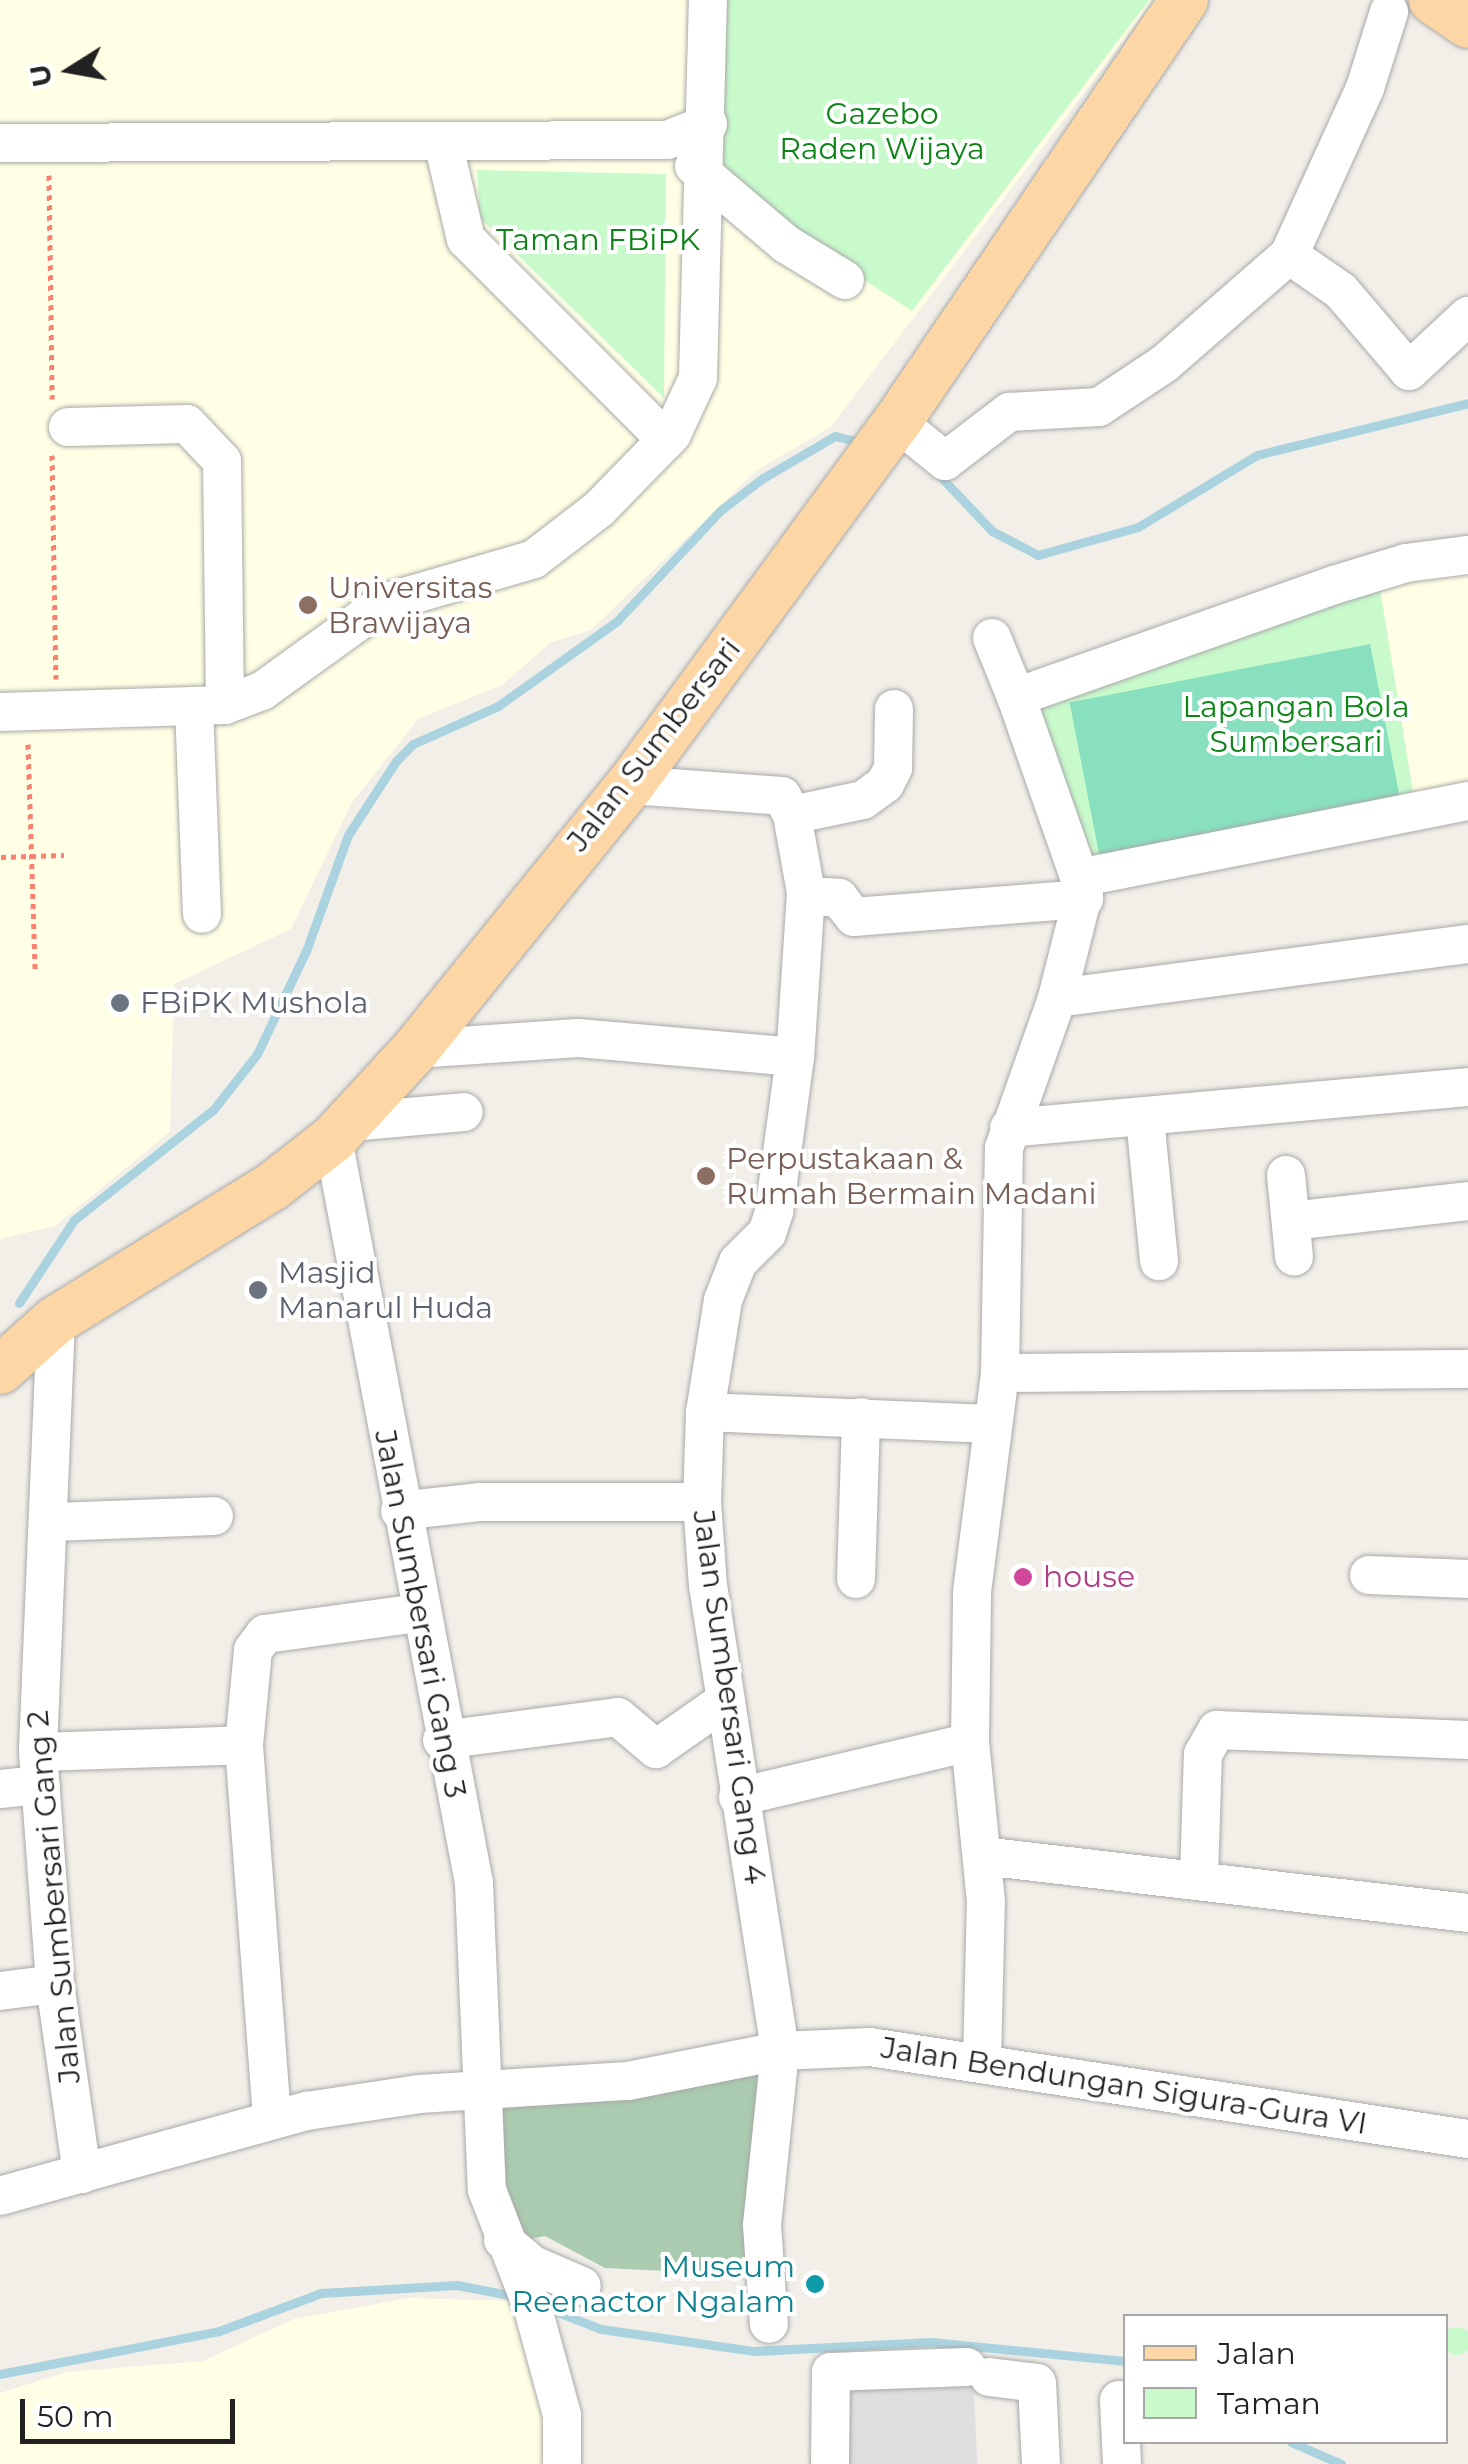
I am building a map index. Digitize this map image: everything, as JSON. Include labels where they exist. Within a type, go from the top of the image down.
[{"type":"main road","name":"Jalan Sumbersari","points":[[0,1370],[57,1327],[273,1186],[342,1131],[416,1048],[630,785],[884,439],[1184,0]]},
{"type":"main road","points":[[1411,6],[1468,24]]},
{"type":"street","points":[[13,712],[209,706],[262,691],[384,603],[534,559],[599,510],[666,440],[698,378],[708,124],[708,0]]},
{"type":"street","points":[[884,439],[945,460],[1018,409],[1113,401],[1290,255],[1365,88],[1411,6]]},
{"type":"street","points":[[0,144],[667,140],[708,124]]},
{"type":"street","points":[[667,140],[786,244],[845,280]]},
{"type":"street","points":[[443,142],[466,239],[666,440]]},
{"type":"street","points":[[1290,255],[1341,291],[1409,372],[1468,316]]},
{"type":"street","points":[[68,427],[186,424],[222,461],[202,914]]},
{"type":"street","points":[[1016,697],[1406,563],[1468,554]]},
{"type":"street","points":[[982,2061],[983,1856],[970,1742],[972,1592],[990,1424],[1000,1373],[1009,1128],[1057,998],[1084,888],[992,638]]},
{"type":"street","points":[[630,785],[782,796],[792,815],[853,804],[885,784],[893,768],[894,709]]},
{"type":"street","points":[[806,896],[839,898],[854,916],[1084,888],[1468,801]]},
{"type":"street","name":"Jalan Sumbersari Gang 4","points":[[769,2324],[762,2226],[780,2051],[738,1797],[702,1502],[705,1412],[723,1300],[738,1262],[767,1233],[774,1212],[796,1057],[806,896],[792,815]]},
{"type":"street","points":[[1057,998],[1468,944]]},
{"type":"street","points":[[416,1048],[578,1038],[796,1057]]},
{"type":"street","points":[[1009,1128],[1468,1087]]},
{"type":"street","points":[[342,1131],[464,1112]]},
{"type":"street","points":[[1145,1118],[1158,1261]]},
{"type":"street","name":"Jalan Sumbersari Gang 3","points":[[342,1131],[400,1511],[442,1740],[474,1883],[486,2090],[487,2190],[532,2309],[562,2416],[562,2464]]},
{"type":"street","points":[[1286,1174],[1292,1239],[1468,1202]]},
{"type":"street","name":"Jalan Sumbersari Gang 2","points":[[57,1327],[40,1769],[55,1984],[82,2174]]},
{"type":"street","points":[[1000,1373],[1468,1370]]},
{"type":"street","points":[[705,1412],[990,1424]]},
{"type":"street","points":[[856,1579],[861,1417]]},
{"type":"street","points":[[400,1511],[480,1502],[702,1502]]},
{"type":"street","points":[[52,1522],[214,1516]]},
{"type":"street","points":[[1369,1575],[1468,1579]]},
{"type":"street","points":[[272,2118],[244,1745],[258,1639],[418,1613]]},
{"type":"street","points":[[442,1740],[618,1718],[656,1749],[726,1700]]},
{"type":"street","points":[[1199,1878],[1203,1754],[1217,1730],[1468,1740]]},
{"type":"street","points":[[738,1797],[970,1742]]},
{"type":"street","points":[[0,1788],[40,1769],[244,1745]]},
{"type":"street","points":[[983,1856],[1199,1878],[1468,1913]]},
{"type":"street","points":[[0,1991],[55,1984]]},
{"type":"street","name":"Jalan Bendungan Sigura-Gura VI","points":[[486,2090],[628,2081],[780,2051],[870,2047],[982,2061],[1468,2140]]},
{"type":"street","points":[[0,2196],[272,2118],[419,2094],[486,2090]]},
{"type":"street","points":[[502,2238],[533,2265],[582,2286]]},
{"type":"street","points":[[830,2464],[832,2372],[978,2372],[1037,2382],[1041,2464]]},
{"type":"street","points":[[1119,2400],[1122,2464]]},
{"type":"path","points":[[13,712],[32,856],[35,969]]},
{"type":"path","points":[[1,857],[64,854]]},
{"type":"shaded area","name":"Universitas Brawijaya","points":[[0,0],[1154,0],[831,427],[757,470],[591,630],[551,642],[502,685],[418,719],[351,804],[291,929],[174,984],[170,1132],[55,1226],[0,1239]]},
{"type":"shaded area","points":[[1468,567],[1468,796],[1415,805],[1380,589]]},
{"type":"shaded area","points":[[760,2062],[754,2254],[728,2274],[605,2268],[545,2236],[518,2241],[494,2197],[492,2102]]},
{"type":"shaded area","points":[[409,2298],[512,2301],[550,2414],[549,2464],[0,2464],[0,2393],[67,2372],[203,2361],[294,2319]]},
{"type":"shaded area","points":[[972,2360],[977,2464],[820,2464],[815,2368]]},
{"type":"green space","name":"Gazebo Raden Wijaya","points":[[718,0],[1149,0],[912,311],[803,240],[716,170]]},
{"type":"green space","name":"Taman FBiPK","points":[[477,170],[666,174],[664,398],[480,218]]},
{"type":"green space","name":"Lapangan Bola Sumbersari","points":[[1380,589],[1415,805],[1093,861],[1030,708]]},
{"type":"green space","name":"Lapangan Bola Sumbersari","points":[[1370,644],[1400,796],[1099,855],[1070,702]]},
{"type":"green space","points":[[1457,2327],[1467,2331],[1467,2351],[1457,2355],[1448,2352],[1448,2330]]},
{"type":"waterway","points":[[938,474],[992,531],[1038,555],[1138,527],[1257,455],[1468,403]]},
{"type":"waterway","points":[[19,1303],[74,1220],[213,1110],[257,1054],[306,951],[348,835],[396,761],[413,744],[498,706],[617,621],[721,510],[763,478],[835,436],[864,443]]},
{"type":"waterway","points":[[0,2374],[219,2331],[321,2293],[457,2285],[514,2296]]},
{"type":"waterway","points":[[547,2308],[601,2329],[754,2351],[931,2342],[1123,2361]]},
{"type":"waterway","points":[[1296,2444],[1341,2464]]},
{"type":"place","name":"Universitas Brawijaya","points":[[308,605]]},
{"type":"place","name":"FBiPK Mushola","points":[[120,1003]]},
{"type":"place","name":"Perpustakaan & Rumah Bermain Madani","points":[[706,1176]]},
{"type":"place","name":"Masjid Manarul Huda","points":[[258,1290]]},
{"type":"place","name":"house","points":[[1023,1577]]},
{"type":"place","name":"Museum Reenactor Ngalam","points":[[815,2284]]}]
